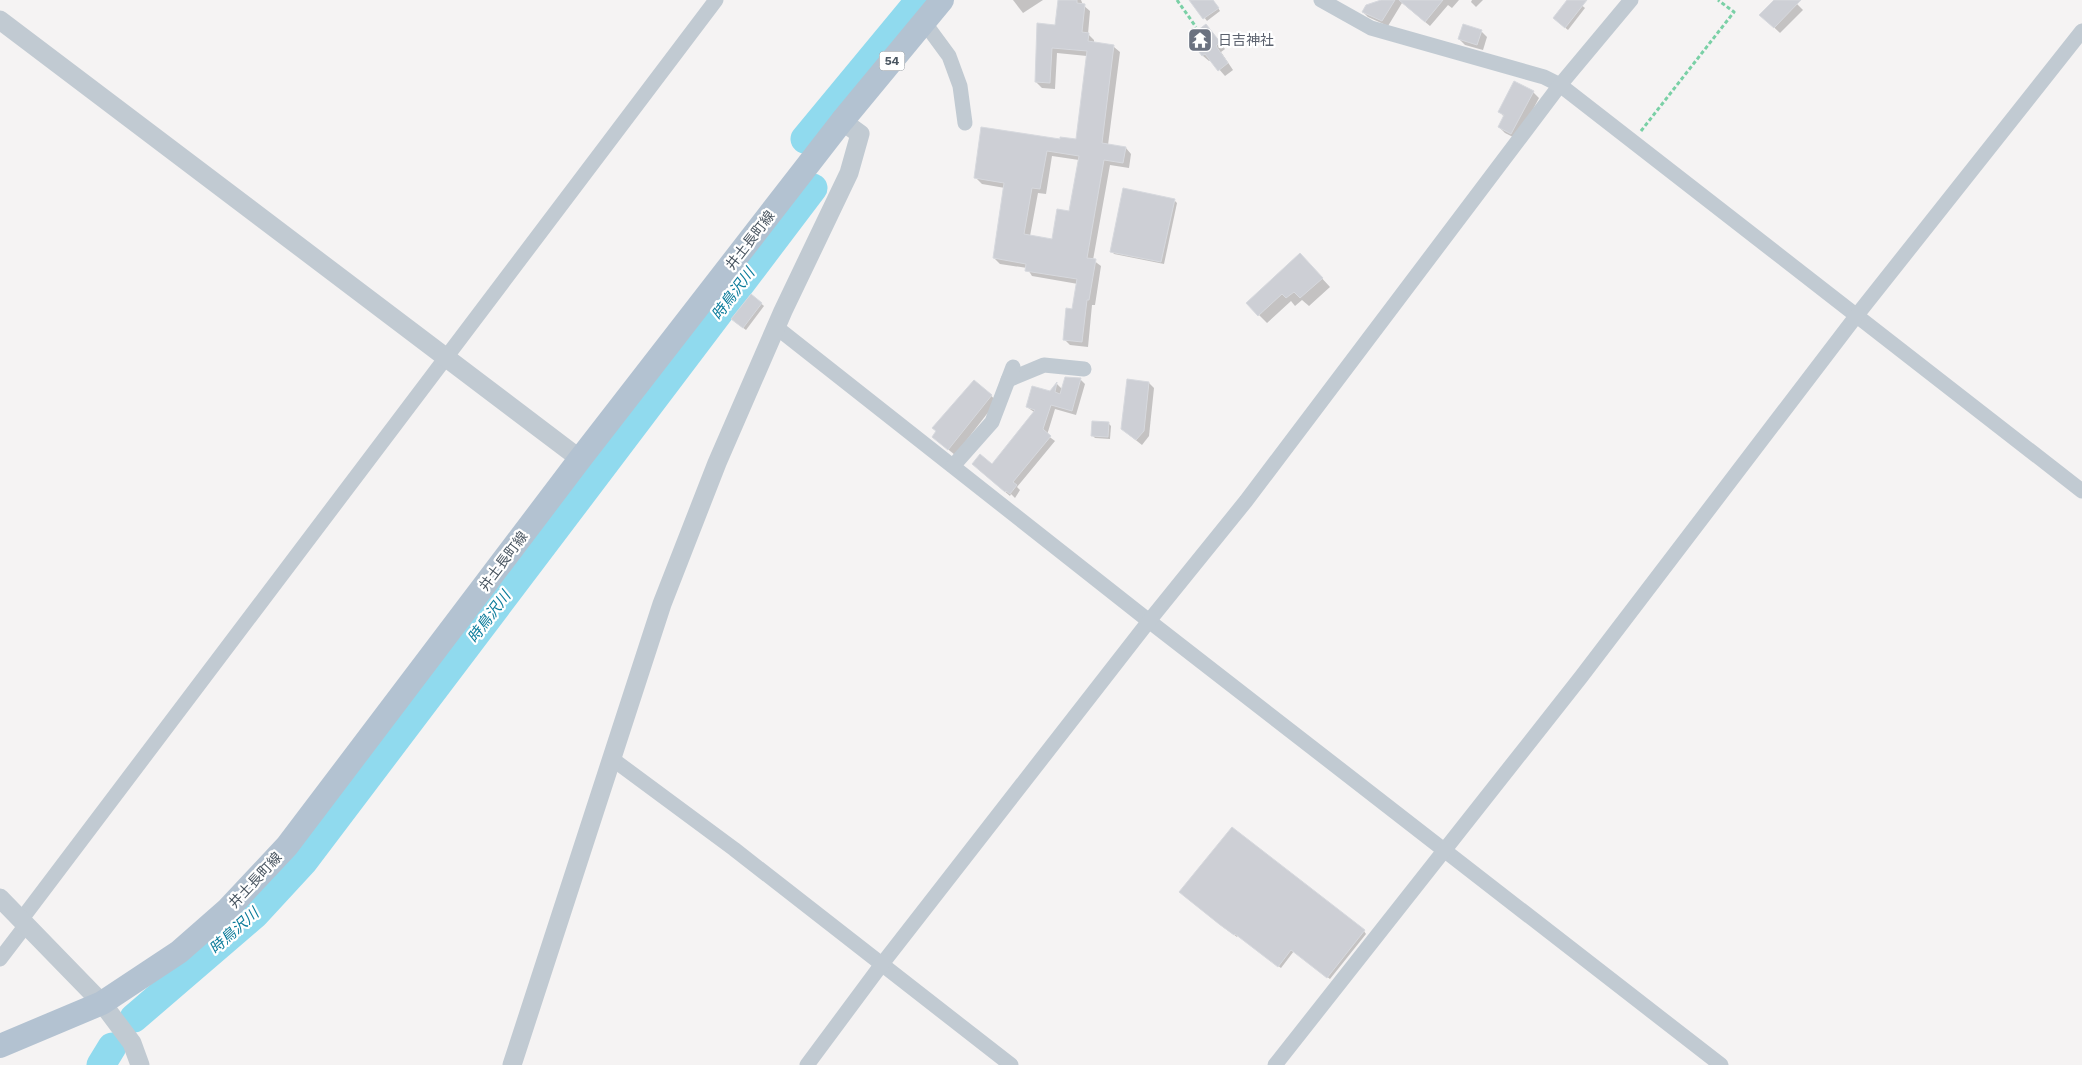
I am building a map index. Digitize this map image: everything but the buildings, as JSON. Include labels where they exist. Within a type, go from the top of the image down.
[{"type":"main road","name":"井土長町線","points":[[0,1046],[102,1003],[179,952],[228,909],[287,846],[580,459],[842,121],[942,0]]},
{"type":"street","points":[[0,959],[24,922],[446,357],[716,0]]},
{"type":"street","points":[[1321,0],[1371,28],[1544,77],[1560,85],[1858,315],[2082,492]]},
{"type":"street","points":[[807,1065],[882,964],[1149,621],[1246,501],[1560,85],[1631,0]]},
{"type":"street","points":[[0,20],[580,459]]},
{"type":"street","points":[[924,22],[949,56],[960,86],[965,123]]},
{"type":"street","points":[[1275,1065],[1581,677],[1858,315],[2082,31]]},
{"type":"street","points":[[512,1065],[610,758],[662,604],[716,463],[776,327],[849,173],[860,134],[842,121]]},
{"type":"street","points":[[776,327],[1149,621],[1722,1065]]},
{"type":"street","points":[[953,466],[992,422],[1010,373],[1044,365],[1084,369]]},
{"type":"street","points":[[610,758],[734,849],[1011,1065]]},
{"type":"street","points":[[0,898],[102,1003],[132,1043],[140,1065]]},
{"type":"path","points":[[1177,0],[1196,27]]},
{"type":"path","points":[[1633,141],[1734,12],[1718,0]]},
{"type":"waterway","name":"時鳥沢川","points":[[805,139],[920,0]]},
{"type":"waterway","name":"時鳥沢川","points":[[134,1018],[255,914],[303,862],[813,188]]},
{"type":"waterway","name":"時鳥沢川","points":[[101,1065],[112,1047]]},
{"type":"place","name":"日吉神社","points":[[1200,40]]}]
